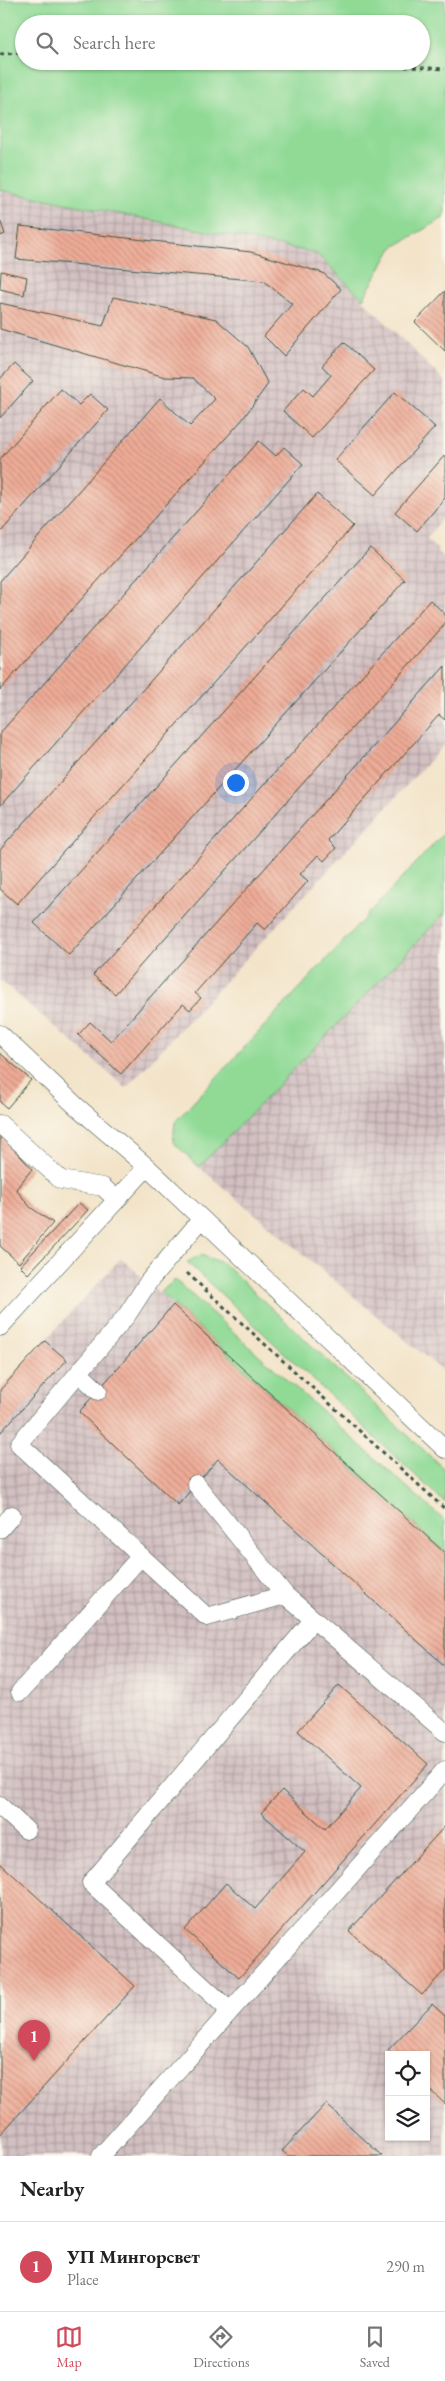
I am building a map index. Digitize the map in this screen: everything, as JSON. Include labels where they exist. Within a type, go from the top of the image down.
[{"type":"lane","points":[[0,1034],[76,1106],[147,1167],[445,1449]]},
{"type":"lane","points":[[0,1124],[61,1180],[103,1187],[117,1200]]},
{"type":"lane","points":[[0,1328],[147,1167]]},
{"type":"lane","points":[[201,1220],[149,1280],[127,1315],[19,1444],[207,1617],[285,1595]]},
{"type":"lane","points":[[79,1373],[98,1391]]},
{"type":"lane","points":[[196,1484],[285,1595],[445,1732]]},
{"type":"lane","points":[[0,1529],[12,1515]]},
{"type":"lane","points":[[20,1692],[141,1556]]},
{"type":"lane","points":[[230,2011],[91,1882],[313,1620]]},
{"type":"lane","points":[[101,2156],[445,1770]]},
{"type":"lane","points":[[0,1806],[26,1830]]},
{"type":"path","points":[[0,54],[15,53]]},
{"type":"path","points":[[430,67],[445,68]]},
{"type":"path","points":[[170,1257],[445,1509]]},
{"type":"shaded area","points":[[0,190],[316,253],[445,382],[445,515],[427,538],[445,559],[445,744],[126,1088],[0,980]]},
{"type":"shaded area","points":[[445,913],[445,1373],[199,1167]]},
{"type":"shaded area","points":[[121,1258],[445,1553],[445,2156],[0,2156],[0,1390]]},
{"type":"green space","points":[[0,0],[445,0],[445,217],[392,248],[363,299],[316,253],[0,190]]},
{"type":"green space","points":[[445,832],[445,913],[199,1167],[173,1142],[175,1122]]},
{"type":"green space","points":[[201,1255],[223,1263],[445,1470],[445,1503],[187,1262]]},
{"type":"green space","points":[[175,1280],[445,1521],[445,1553],[160,1292]]},
{"type":"building","points":[[0,220],[5,234],[0,236]]},
{"type":"building","points":[[20,226],[251,252],[323,273],[341,289],[284,356],[264,336],[292,304],[264,281],[16,259]]},
{"type":"building","points":[[1,271],[27,277],[24,295],[0,289]]},
{"type":"building","points":[[445,291],[445,351],[415,322]]},
{"type":"building","points":[[113,297],[216,319],[248,347],[268,384],[242,420],[0,690],[0,581],[160,398],[190,426],[215,399],[193,378],[165,377],[0,329],[0,303],[103,326]]},
{"type":"building","points":[[344,342],[374,370],[312,438],[283,411],[304,388],[313,396],[331,375],[322,366]]},
{"type":"building","points":[[14,364],[33,381],[0,418],[0,379]]},
{"type":"building","points":[[61,389],[79,405],[90,394],[108,410],[0,533],[0,459]]},
{"type":"building","points":[[395,392],[435,427],[375,495],[335,460]]},
{"type":"building","points":[[259,441],[276,456],[284,447],[303,464],[0,806],[0,733]]},
{"type":"building","points":[[445,455],[445,498],[417,531],[395,512]]},
{"type":"building","points":[[317,494],[353,526],[17,904],[0,889],[0,850]]},
{"type":"building","points":[[370,548],[405,580],[69,955],[34,923]]},
{"type":"building","points":[[430,600],[445,614],[445,624],[115,994],[93,975]]},
{"type":"building","points":[[445,666],[445,720],[439,715],[328,840],[336,848],[324,861],[318,855],[300,874],[308,881],[265,930],[257,923],[195,993],[201,998],[190,1010],[183,1004],[121,1074],[78,1035],[90,1022],[111,1041]]},
{"type":"building","points":[[0,1053],[31,1080],[7,1108],[0,1102]]},
{"type":"building","points":[[0,1134],[32,1169],[16,1189],[30,1207],[53,1223],[19,1263],[0,1246]]},
{"type":"building","points":[[79,1203],[88,1210],[28,1274],[20,1266]]},
{"type":"building","points":[[173,1305],[445,1553],[445,1666],[218,1459],[178,1505],[79,1412]]},
{"type":"building","points":[[45,1341],[67,1360],[0,1433],[0,1390]]},
{"type":"building","points":[[339,1685],[428,1764],[239,1978],[185,1930],[226,1883],[255,1909],[305,1852],[261,1813],[282,1790],[325,1829],[361,1788],[298,1731]]},
{"type":"building","points":[[445,1826],[445,1970],[422,1995],[349,1931]]},
{"type":"building","points":[[0,1863],[135,1986],[0,2135]]},
{"type":"building","points":[[432,2004],[445,2016],[445,2104],[430,2090],[430,2051],[388,2050]]},
{"type":"building","points":[[326,2104],[382,2156],[288,2156],[282,2151]]},
{"type":"place","name":"УП Мингорсвет","points":[[34,2061]]}]
